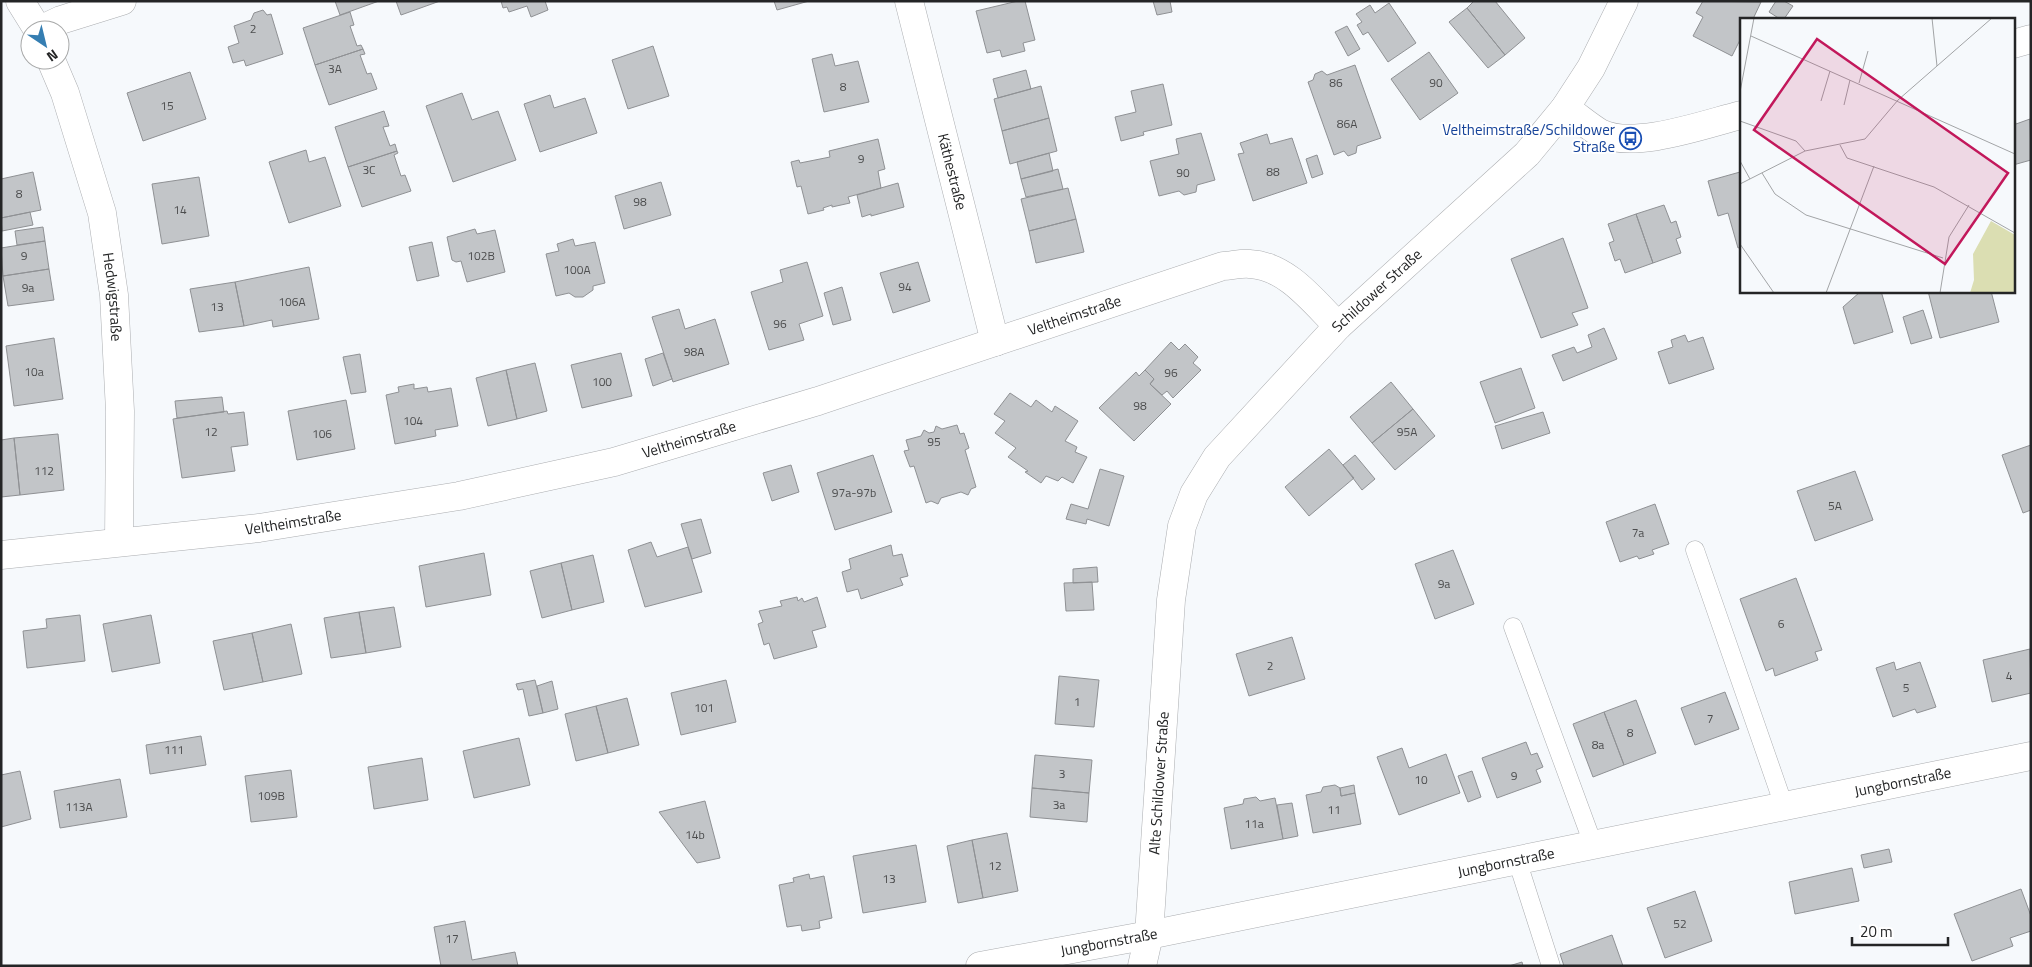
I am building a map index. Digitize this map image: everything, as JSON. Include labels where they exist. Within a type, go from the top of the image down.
[{"type":"street","points":[[20,1],[32,20]]},
{"type":"street","points":[[61,20],[122,1]]},
{"type":"street","name":"Käthestraße","points":[[909,1],[995,342]]},
{"type":"street","name":"Schildower Straße","points":[[1171,600],[1182,526],[1194,494],[1217,457],[1338,326],[1527,154],[1565,108],[1590,68],[1624,1]]},
{"type":"street","points":[[2014,44],[2031,39]]},
{"type":"street","name":"Hedwigstraße","points":[[55,70],[65,94],[102,213],[114,295],[120,411],[119,542]]},
{"type":"street","points":[[1565,108],[1600,133],[1616,138],[1631,139],[1674,132],[1740,115]]},
{"type":"street","name":"Veltheimstraße","points":[[1,555],[258,528],[459,496],[614,462],[818,401],[1223,266],[1250,264],[1270,268],[1286,276],[1338,326]]},
{"type":"street","name":"Alte Schildower Straße","points":[[1142,966],[1149,934],[1171,600]]},
{"type":"street","name":"Jungbornstraße","points":[[980,966],[1149,934],[2031,756]]},
{"type":"lane","points":[[1695,550],[1784,806]]},
{"type":"lane","points":[[1512,627],[1593,844]]},
{"type":"lane","points":[[1517,860],[1551,966]]},
{"type":"building","points":[[335,1],[379,1],[340,15]]},
{"type":"building","points":[[396,1],[440,1],[401,15]]},
{"type":"building","points":[[501,1],[545,1],[548,10],[531,17],[527,6],[509,12],[507,7],[503,8]]},
{"type":"building","points":[[774,1],[809,1],[777,10]]},
{"type":"building","points":[[1025,1],[1035,40],[1023,43],[1025,51],[1002,57],[1000,50],[987,53],[976,11]]},
{"type":"building","points":[[1153,1],[1170,1],[1172,12],[1157,15]]},
{"type":"building","points":[[1474,1],[1495,1],[1525,38],[1505,55],[1467,8]]},
{"type":"building","points":[[1703,1],[1761,2],[1753,18],[1740,18],[1740,40],[1732,56],[1693,36],[1703,17],[1696,13]]},
{"type":"building","points":[[1776,1],[1784,1],[1793,6],[1785,18],[1778,18],[1769,12]]},
{"type":"building","points":[[1389,3],[1416,43],[1388,62],[1368,32],[1363,35],[1357,25],[1362,22],[1356,14],[1370,5],[1375,13]]},
{"type":"building","points":[[1467,8],[1505,55],[1488,68],[1449,22]]},
{"type":"building","points":[[263,10],[267,15],[271,14],[283,54],[246,66],[244,60],[233,63],[228,47],[239,43],[234,26],[251,20],[254,13]]},
{"type":"building","points":[[350,12],[354,25],[350,26],[357,46],[361,45],[363,49],[315,65],[303,28]]},
{"type":"building","points":[[1347,26],[1360,49],[1348,56],[1335,32]]},
{"type":"building","points":[[653,46],[669,96],[628,109],[612,60]]},
{"type":"building","points":[[363,49],[365,54],[360,55],[367,74],[371,73],[377,89],[329,105],[315,65]]},
{"type":"building","points":[[1429,52],[1458,93],[1420,120],[1391,79]]},
{"type":"building","points":[[832,54],[835,66],[858,61],[869,102],[824,112],[812,59]]},
{"type":"building","points":[[1355,65],[1381,138],[1357,146],[1356,153],[1348,156],[1344,151],[1334,155],[1308,82],[1313,80],[1315,74],[1322,71],[1327,75]]},
{"type":"building","points":[[1026,70],[1031,89],[998,98],[993,79]]},
{"type":"building","points":[[190,72],[206,119],[143,141],[127,93]]},
{"type":"building","points":[[1163,84],[1172,125],[1143,132],[1144,135],[1121,141],[1115,117],[1136,112],[1131,91]]},
{"type":"building","points":[[1041,86],[1049,118],[1002,131],[994,99]]},
{"type":"building","points":[[462,93],[472,120],[498,111],[516,160],[453,182],[426,106]]},
{"type":"building","points":[[550,95],[554,108],[585,98],[597,133],[540,152],[524,104]]},
{"type":"building","points":[[384,111],[389,126],[383,127],[390,146],[395,144],[397,151],[348,167],[335,127]]},
{"type":"building","points":[[1049,118],[1057,151],[1010,164],[1002,131]]},
{"type":"building","points":[[2030,119],[2031,160],[2014,165],[2015,120],[2016,124]]},
{"type":"building","points":[[1201,133],[1215,180],[1197,185],[1196,192],[1184,195],[1179,191],[1159,196],[1150,161],[1179,154],[1176,139]]},
{"type":"building","points":[[1267,134],[1270,144],[1292,138],[1307,183],[1253,201],[1238,154],[1244,153],[1240,143]]},
{"type":"building","points":[[878,139],[885,169],[878,171],[881,188],[848,197],[850,203],[832,207],[832,205],[823,208],[824,210],[808,214],[801,186],[797,187],[791,162],[799,160],[800,163],[830,157],[829,151]]},
{"type":"building","points":[[306,150],[309,162],[325,157],[341,206],[289,223],[269,162]]},
{"type":"building","points":[[397,151],[398,153],[394,155],[401,176],[405,175],[411,191],[362,207],[348,167]]},
{"type":"building","points":[[1049,153],[1053,171],[1021,179],[1017,162]]},
{"type":"building","points":[[1317,155],[1323,174],[1312,178],[1306,159]]},
{"type":"building","points":[[1058,169],[1063,189],[1026,197],[1021,179]]},
{"type":"building","points":[[33,172],[41,210],[1,218],[1,179]]},
{"type":"building","points":[[1740,172],[1740,247],[1738,248],[1728,213],[1718,216],[1708,181]]},
{"type":"building","points":[[199,177],[209,236],[162,244],[152,184]]},
{"type":"building","points":[[661,182],[671,215],[624,229],[615,196]]},
{"type":"building","points":[[898,183],[904,207],[862,217],[857,195]]},
{"type":"building","points":[[1068,188],[1076,219],[1029,231],[1021,199]]},
{"type":"building","points":[[1664,205],[1671,223],[1676,221],[1681,237],[1676,239],[1681,253],[1653,263],[1636,214]]},
{"type":"building","points":[[30,212],[33,225],[2,231],[1,218]]},
{"type":"building","points":[[1636,214],[1653,263],[1625,273],[1620,259],[1615,261],[1609,243],[1614,241],[1608,224]]},
{"type":"building","points":[[1076,219],[1084,252],[1036,263],[1029,231]]},
{"type":"building","points":[[43,227],[45,241],[17,245],[15,231]]},
{"type":"building","points":[[475,229],[477,234],[495,230],[505,272],[467,282],[461,261],[456,262],[452,260],[447,237]]},
{"type":"building","points":[[1563,238],[1588,308],[1572,313],[1578,325],[1541,338],[1511,259]]},
{"type":"building","points":[[573,239],[575,246],[595,242],[605,283],[593,286],[593,290],[583,297],[575,297],[569,293],[556,296],[546,254],[559,251],[557,244]]},
{"type":"building","points":[[45,241],[49,269],[3,276],[1,248]]},
{"type":"building","points":[[432,242],[439,276],[417,281],[409,247]]},
{"type":"building","points":[[807,262],[823,316],[799,324],[804,340],[769,350],[751,292],[783,282],[780,270]]},
{"type":"building","points":[[918,262],[930,301],[893,313],[880,273]]},
{"type":"building","points":[[309,267],[319,319],[273,327],[272,320],[244,326],[235,282]]},
{"type":"building","points":[[49,269],[54,300],[8,306],[3,276]]},
{"type":"building","points":[[235,282],[244,326],[199,332],[190,289]]},
{"type":"building","points":[[842,287],[851,320],[833,325],[824,293]]},
{"type":"building","points":[[1860,292],[1881,292],[1893,332],[1854,344],[1843,307]]},
{"type":"building","points":[[1928,292],[1991,292],[1999,322],[1940,338]]},
{"type":"building","points":[[679,309],[685,329],[715,319],[729,364],[673,382],[652,317]]},
{"type":"building","points":[[1923,310],[1932,338],[1911,344],[1903,317]]},
{"type":"building","points":[[1604,328],[1617,359],[1563,381],[1552,355],[1574,347],[1577,353],[1592,347],[1588,335]]},
{"type":"building","points":[[1685,335],[1688,342],[1703,337],[1714,369],[1669,384],[1658,352],[1673,347],[1671,340]]},
{"type":"building","points":[[54,338],[63,399],[14,406],[6,346]]},
{"type":"building","points":[[1171,342],[1179,350],[1185,344],[1198,357],[1193,363],[1201,370],[1173,398],[1167,391],[1162,395],[1150,384],[1154,379],[1145,370]]},
{"type":"building","points":[[621,353],[632,396],[582,408],[571,365]]},
{"type":"building","points":[[663,353],[672,379],[653,386],[645,359]]},
{"type":"building","points":[[360,354],[366,392],[351,394],[343,357]]},
{"type":"building","points":[[535,363],[547,411],[517,419],[506,370]]},
{"type":"building","points":[[1521,368],[1535,408],[1495,423],[1480,382]]},
{"type":"building","points":[[506,370],[517,419],[488,426],[476,378]]},
{"type":"building","points":[[1145,370],[1154,379],[1150,384],[1171,404],[1134,441],[1099,408],[1136,372],[1139,376]]},
{"type":"building","points":[[1391,382],[1413,409],[1372,443],[1350,417]]},
{"type":"building","points":[[414,384],[414,389],[427,387],[428,392],[451,388],[458,426],[435,430],[436,436],[395,444],[386,395],[399,392],[398,387]]},
{"type":"building","points":[[1010,393],[1031,407],[1036,400],[1052,412],[1055,406],[1078,421],[1065,441],[1077,447],[1075,452],[1087,457],[1073,483],[1062,477],[1058,481],[1046,476],[1041,483],[1008,457],[1016,448],[995,433],[1005,421],[994,414]]},
{"type":"building","points":[[222,397],[224,412],[177,418],[175,401]]},
{"type":"building","points":[[346,400],[355,449],[297,460],[288,411]]},
{"type":"building","points":[[1413,409],[1435,436],[1395,470],[1372,443]]},
{"type":"building","points":[[227,411],[228,414],[244,412],[248,445],[231,447],[235,471],[182,478],[173,419]]},
{"type":"building","points":[[1543,412],[1550,433],[1502,449],[1495,426]]},
{"type":"building","points":[[957,425],[960,434],[964,433],[969,448],[965,450],[976,487],[971,489],[968,495],[961,492],[941,498],[938,504],[931,501],[926,503],[914,466],[910,467],[904,451],[909,450],[906,440],[921,436],[924,430],[929,433],[934,432],[936,426],[942,429]]},
{"type":"building","points":[[58,434],[64,490],[20,495],[14,438]]},
{"type":"building","points":[[14,438],[20,495],[1,497],[1,440]]},
{"type":"building","points":[[2031,445],[2031,510],[2023,513],[2002,455]]},
{"type":"building","points":[[1329,449],[1354,478],[1309,516],[1285,487]]},
{"type":"building","points":[[873,455],[892,512],[835,530],[817,473]]},
{"type":"building","points":[[1355,455],[1375,479],[1362,490],[1343,465]]},
{"type":"building","points":[[791,465],[799,492],[772,501],[763,473]]},
{"type":"building","points":[[1100,469],[1124,476],[1109,526],[1087,519],[1086,524],[1066,519],[1071,504],[1088,509]]},
{"type":"building","points":[[1855,471],[1873,520],[1815,541],[1797,491]]},
{"type":"building","points":[[1655,504],[1669,544],[1652,550],[1654,554],[1639,559],[1637,556],[1620,562],[1606,522]]},
{"type":"building","points":[[701,519],[711,553],[692,559],[681,524]]},
{"type":"building","points":[[651,542],[657,557],[688,547],[702,592],[645,607],[628,550]]},
{"type":"building","points":[[891,545],[893,556],[902,554],[908,576],[900,578],[903,585],[861,599],[858,589],[847,592],[842,572],[851,569],[849,559]]},
{"type":"building","points":[[1453,550],[1474,604],[1435,619],[1415,564]]},
{"type":"building","points":[[484,553],[491,595],[426,607],[419,566]]},
{"type":"building","points":[[593,555],[604,602],[572,610],[561,563]]},
{"type":"building","points":[[561,563],[572,610],[542,618],[530,571]]},
{"type":"building","points":[[1097,567],[1098,582],[1073,583],[1073,569]]},
{"type":"building","points":[[1796,578],[1822,650],[1815,652],[1818,660],[1775,676],[1773,668],[1766,671],[1740,599]]},
{"type":"building","points":[[1092,582],[1094,610],[1066,611],[1064,583]]},
{"type":"building","points":[[797,597],[798,601],[802,598],[804,602],[817,597],[826,627],[812,631],[817,647],[774,659],[769,643],[764,645],[758,624],[763,622],[759,611],[782,606],[780,601]]},
{"type":"building","points":[[394,607],[401,647],[366,653],[359,612]]},
{"type":"building","points":[[359,612],[366,653],[331,658],[324,618]]},
{"type":"building","points":[[80,615],[85,661],[27,668],[23,631],[47,628],[46,619]]},
{"type":"building","points":[[151,615],[160,663],[112,672],[103,624]]},
{"type":"building","points":[[291,624],[302,674],[263,682],[252,633]]},
{"type":"building","points":[[252,633],[263,682],[224,690],[213,641]]},
{"type":"building","points":[[1292,637],[1305,679],[1249,696],[1236,654]]},
{"type":"building","points":[[2030,649],[2031,693],[1992,702],[1983,660]]},
{"type":"building","points":[[1894,662],[1896,670],[1920,662],[1936,707],[1917,713],[1915,709],[1893,717],[1876,668]]},
{"type":"building","points":[[1059,676],[1099,680],[1094,727],[1055,724]]},
{"type":"building","points":[[535,680],[543,713],[529,716],[523,689],[518,690],[516,684]]},
{"type":"building","points":[[726,680],[736,722],[681,735],[671,693]]},
{"type":"building","points":[[552,681],[558,709],[543,713],[537,686]]},
{"type":"building","points":[[1725,692],[1739,729],[1695,745],[1681,708]]},
{"type":"building","points":[[627,698],[639,745],[608,753],[596,706]]},
{"type":"building","points":[[1636,700],[1656,753],[1624,765],[1604,712]]},
{"type":"building","points":[[596,706],[608,753],[576,761],[565,714]]},
{"type":"building","points":[[1604,712],[1624,765],[1593,777],[1573,724]]},
{"type":"building","points":[[201,736],[206,765],[150,774],[146,745]]},
{"type":"building","points":[[519,738],[530,785],[474,798],[463,751]]},
{"type":"building","points":[[1526,742],[1531,755],[1537,753],[1543,767],[1536,770],[1541,782],[1497,798],[1482,758]]},
{"type":"building","points":[[1402,748],[1409,768],[1446,754],[1460,793],[1399,815],[1377,757]]},
{"type":"building","points":[[1035,755],[1092,760],[1089,793],[1032,788]]},
{"type":"building","points":[[422,758],[428,800],[374,809],[368,767]]},
{"type":"building","points":[[291,770],[297,817],[251,822],[245,776]]},
{"type":"building","points":[[20,771],[31,819],[1,827],[1,775]]},
{"type":"building","points":[[1472,771],[1481,797],[1468,802],[1458,776]]},
{"type":"building","points":[[120,779],[127,817],[60,828],[54,791]]},
{"type":"building","points":[[1335,785],[1340,788],[1341,796],[1355,793],[1361,824],[1313,833],[1306,795],[1321,792],[1323,787]]},
{"type":"building","points":[[1354,785],[1355,793],[1341,796],[1340,788]]},
{"type":"building","points":[[1032,788],[1089,793],[1087,822],[1030,817]]},
{"type":"building","points":[[1256,797],[1260,801],[1275,798],[1283,839],[1231,849],[1224,808],[1243,804],[1244,799]]},
{"type":"building","points":[[705,801],[720,858],[697,863],[659,812]]},
{"type":"building","points":[[1292,803],[1298,836],[1283,839],[1277,805]]},
{"type":"building","points":[[1007,833],[1018,891],[983,898],[972,840]]},
{"type":"building","points":[[972,840],[983,898],[958,903],[947,846]]},
{"type":"building","points":[[916,845],[926,902],[863,913],[853,856]]},
{"type":"building","points":[[1889,849],[1892,862],[1864,868],[1861,855]]},
{"type":"building","points":[[1852,868],[1859,901],[1795,914],[1789,882]]},
{"type":"building","points":[[809,874],[810,879],[824,876],[832,918],[819,921],[820,928],[802,931],[801,925],[787,927],[779,885],[794,882],[793,878]]},
{"type":"building","points":[[2021,889],[2031,916],[2031,931],[2010,938],[2013,946],[1972,961],[1954,914]]},
{"type":"building","points":[[1695,891],[1712,941],[1665,958],[1647,908]]},
{"type":"building","points":[[465,921],[472,960],[515,952],[518,966],[441,966],[434,927]]},
{"type":"building","points":[[1612,935],[1623,966],[1564,966],[1560,954]]},
{"type":"building","points":[[1522,962],[1523,966],[1509,966]]},
{"type":"place","name":"Veltheimstraße/Schildower Straße","points":[[1631,139]]}]
